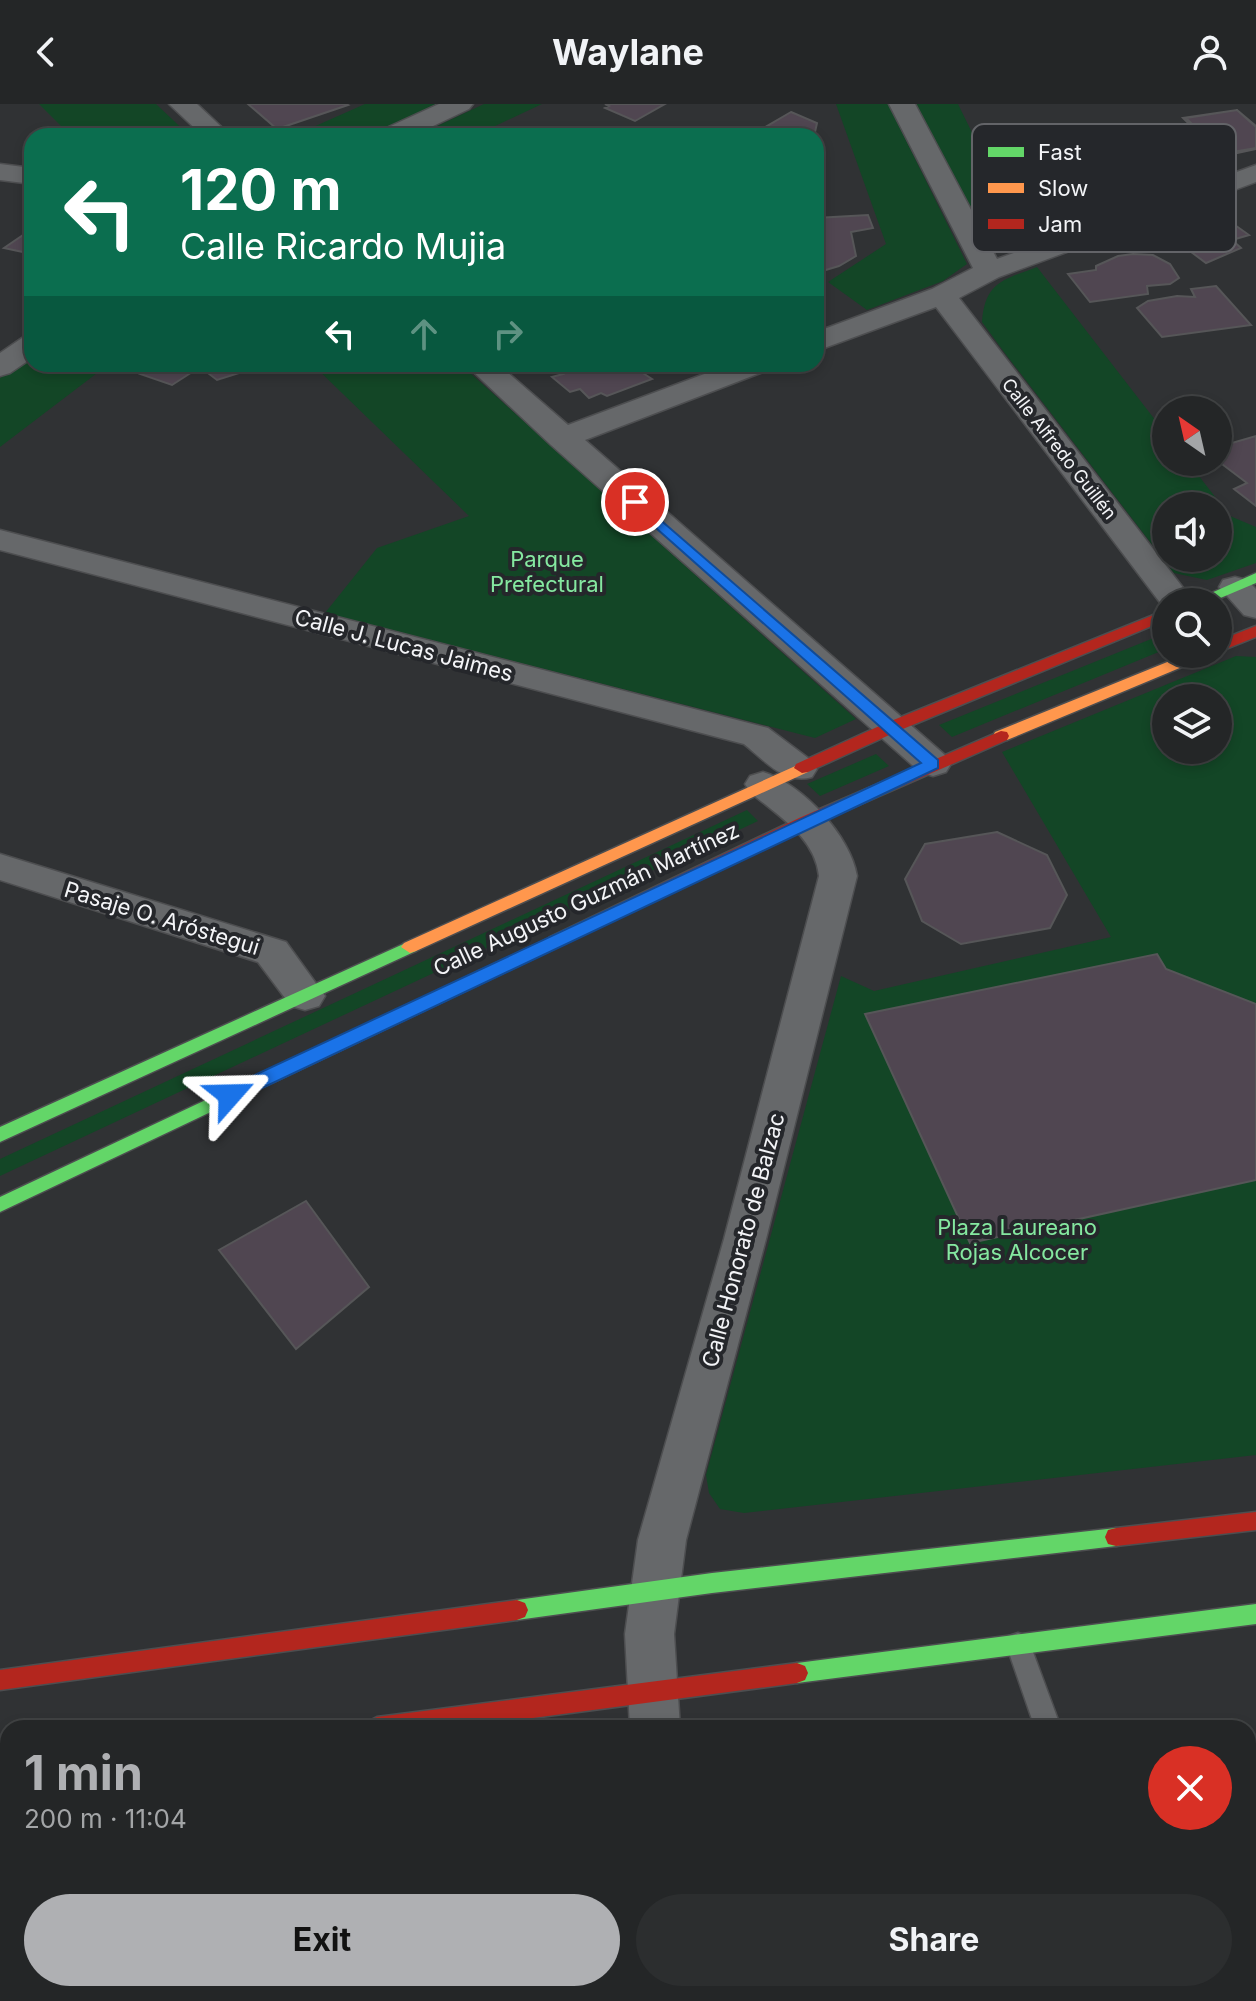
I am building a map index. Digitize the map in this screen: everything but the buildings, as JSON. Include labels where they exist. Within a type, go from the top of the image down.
[{"type":"street","points":[[182,104],[209,128]]},
{"type":"street","points":[[408,128],[460,104]]},
{"type":"street","points":[[902,104],[972,238]]},
{"type":"street","points":[[0,172],[24,175]]},
{"type":"street","points":[[1236,180],[1256,173]]},
{"type":"street","points":[[979,252],[989,271]]},
{"type":"street","points":[[824,339],[942,295],[989,271],[1041,252]]},
{"type":"street","name":"Calle Alfredo Guillén","points":[[942,295],[1166,588]]},
{"type":"street","points":[[0,367],[24,350]]},
{"type":"street","points":[[489,372],[933,764]]},
{"type":"street","points":[[562,438],[737,372]]},
{"type":"street","name":"Calle J. Lucas Jaimes","points":[[0,540],[756,736],[799,769]]},
{"type":"street","name":"Calle Augusto Guzmán Martínez","points":[[0,1135],[763,784],[892,727],[1152,621]]},
{"type":"street","name":"Calle Augusto Guzmán Martínez","points":[[1232,640],[1256,631]]},
{"type":"street","name":"Calle Augusto Guzmán Martínez","points":[[0,1205],[805,822],[933,764],[1162,668]]},
{"type":"street","name":"Calle Honorato de Balzac","points":[[652,1711],[651,1591],[662,1540],[745,1239],[838,876],[839,860],[831,845],[763,784]]},
{"type":"street","name":"Pasaje O. Aróstegui","points":[[0,867],[272,952],[305,996]]},
{"type":"street","points":[[0,1680],[651,1591],[1256,1521]]},
{"type":"street","points":[[506,1720],[652,1711],[717,1682],[1256,1614]]},
{"type":"lane","points":[[1018,1644],[1045,1720]]},
{"type":"green space","points":[[39,104],[156,104],[182,128],[63,128]]},
{"type":"green space","points":[[365,104],[437,104],[384,128],[311,128]]},
{"type":"green space","points":[[484,104],[542,104],[491,128],[433,128]]},
{"type":"green space","points":[[836,104],[888,104],[967,264],[943,281],[867,310],[828,282],[886,244]]},
{"type":"green space","points":[[916,104],[958,104],[972,132],[972,214]]},
{"type":"green space","points":[[1037,267],[1152,416],[1152,476],[1199,476],[1211,492],[1152,492],[1152,544],[982,322],[987,298],[1005,280]]},
{"type":"green space","points":[[24,360],[24,372],[98,372],[0,447],[0,378]]},
{"type":"green space","name":"Parque Prefectural","points":[[320,372],[469,372],[856,719],[815,738],[325,613],[377,548],[469,516]]},
{"type":"green space","points":[[1232,517],[1256,527],[1256,563],[1232,571]]},
{"type":"green space","points":[[1173,572],[1230,572],[1207,580]]},
{"type":"green space","points":[[1152,639],[1152,655],[952,737],[939,725]]},
{"type":"green space","name":"Plaza Laureano Rojas Alcocer","points":[[1236,656],[1256,657],[1256,1455],[744,1513],[720,1509],[709,1493],[706,1475],[841,976],[874,991],[1111,937],[1002,752],[1152,690],[1152,764],[1232,764],[1232,684],[1168,684],[1207,668],[1232,668],[1232,658]]},
{"type":"green space","points":[[876,754],[889,766],[820,796],[807,784]]},
{"type":"green space","points":[[747,810],[758,821],[0,1176],[0,1159]]},
{"type":"traffic: fast","points":[[1232,588],[1256,578]]},
{"type":"traffic: fast","points":[[0,1205],[556,941]]},
{"type":"traffic: fast","points":[[0,1135],[410,947]]},
{"type":"traffic: fast","points":[[517,1610],[712,1583],[1116,1537]]},
{"type":"traffic: fast","points":[[797,1673],[1256,1614]]},
{"type":"traffic: slow","points":[[1001,736],[1167,668]]},
{"type":"traffic: slow","points":[[410,947],[802,768]]},
{"type":"traffic: jam","points":[[802,768],[892,727],[1152,621]]},
{"type":"traffic: jam","points":[[1232,641],[1256,631]]},
{"type":"traffic: jam","points":[[556,941],[805,822],[1001,736]]},
{"type":"traffic: jam","points":[[1116,1537],[1256,1521]]},
{"type":"traffic: jam","points":[[0,1680],[517,1610]]},
{"type":"traffic: jam","points":[[438,1720],[797,1673]]},
{"type":"route","points":[[230,1095],[933,764],[635,502]]}]
